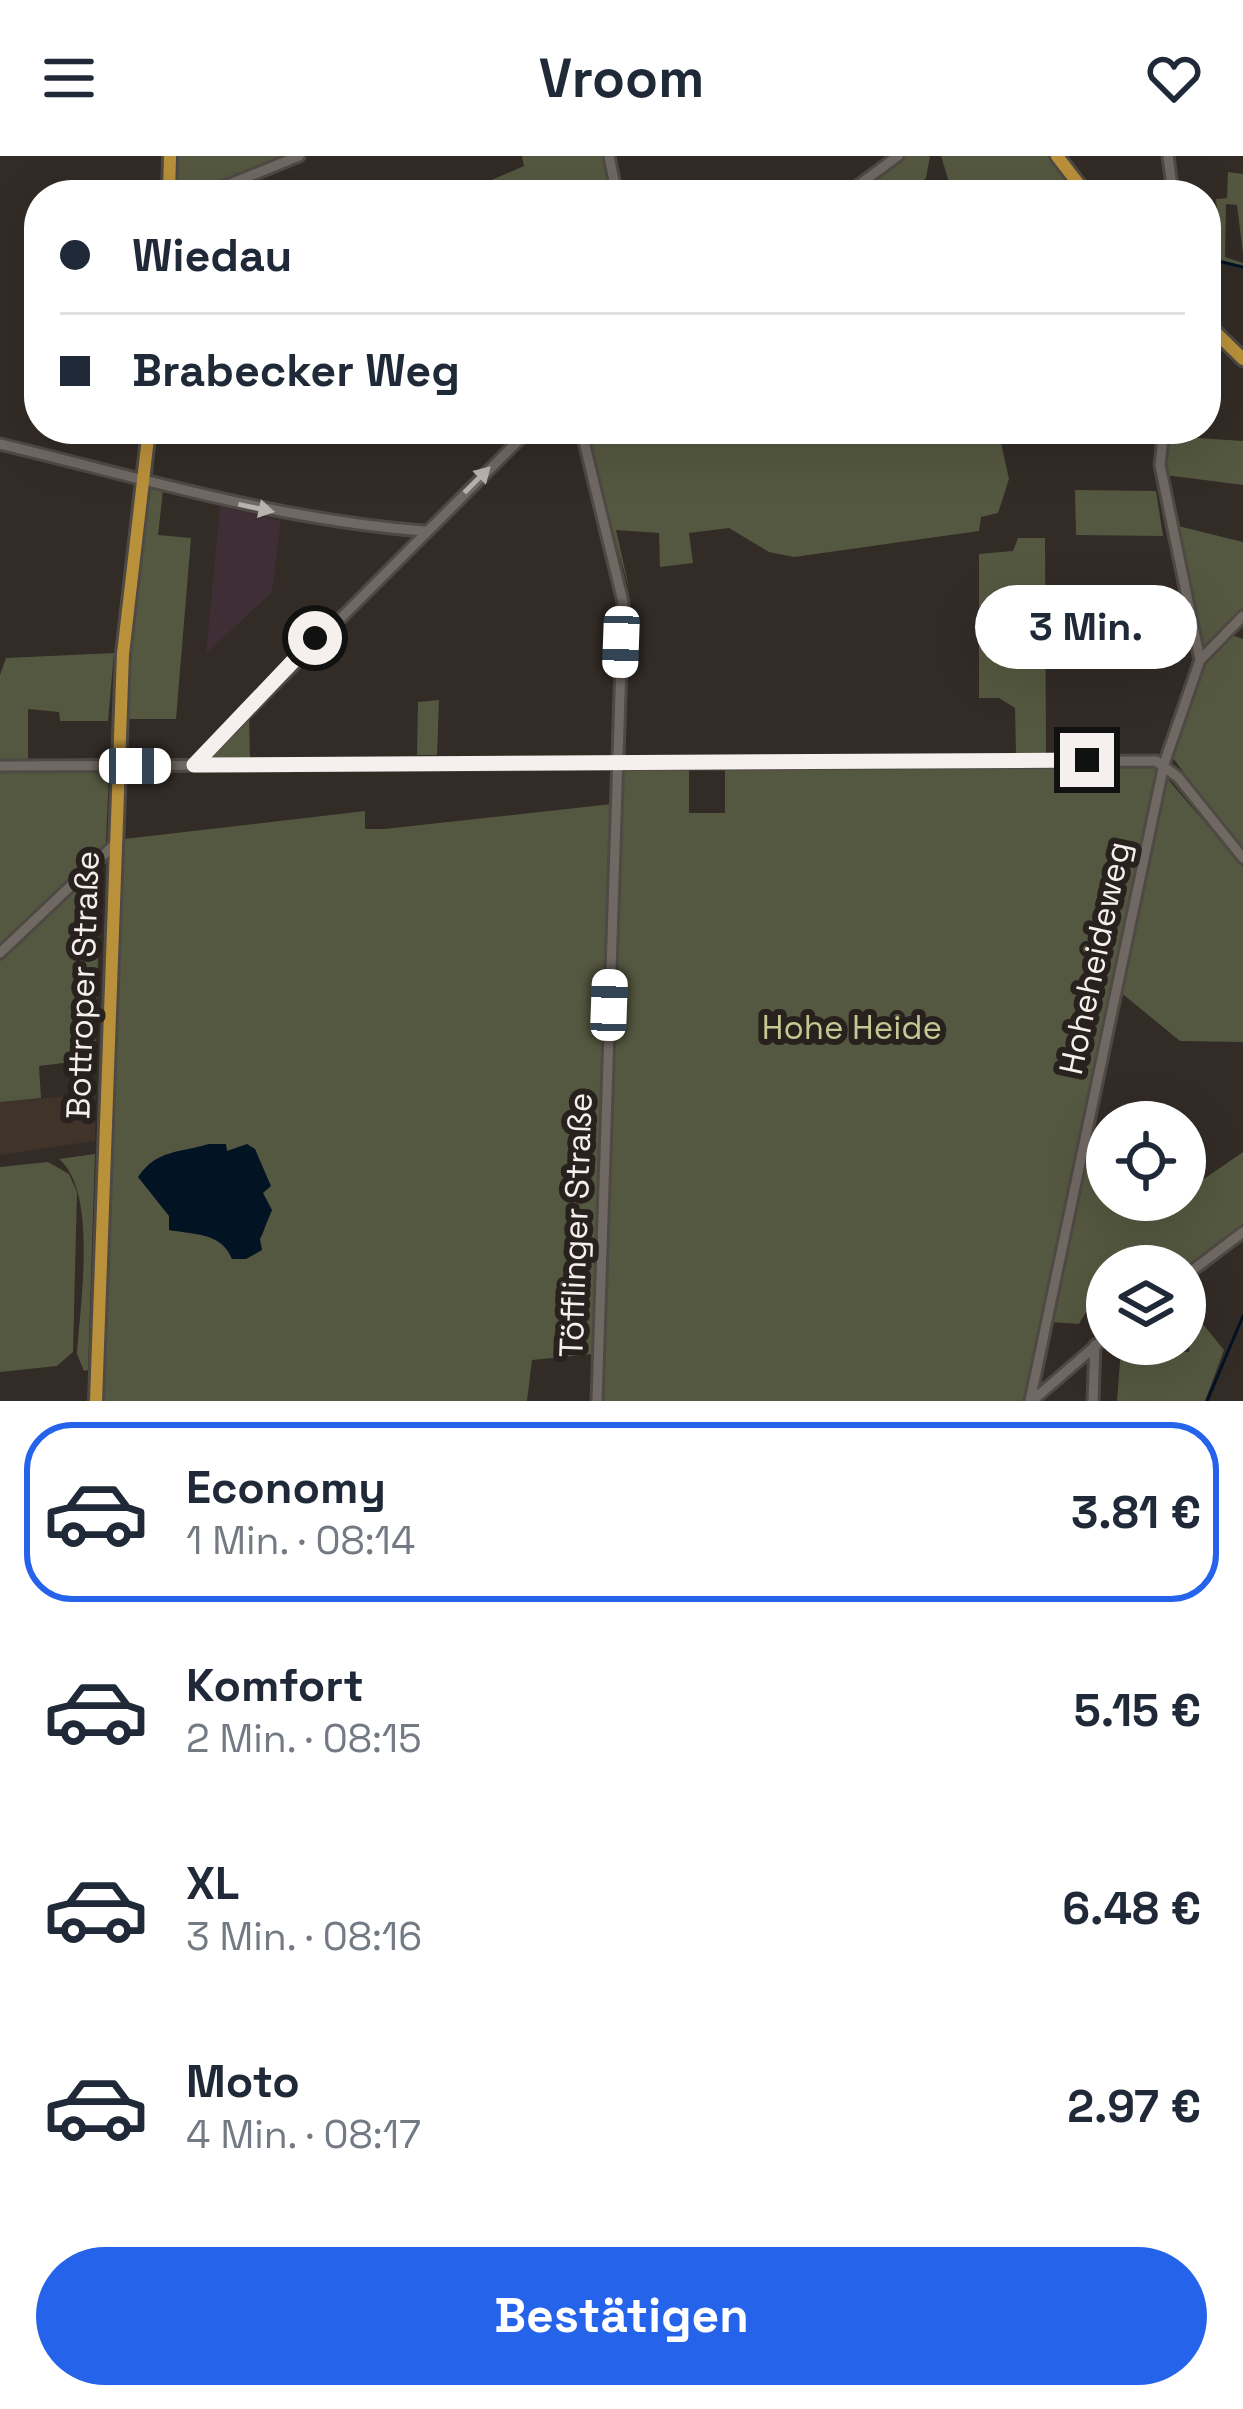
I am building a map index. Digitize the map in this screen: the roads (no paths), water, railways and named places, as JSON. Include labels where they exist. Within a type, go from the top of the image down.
[{"type":"main road","points":[[1057,156],[1075,180]]},
{"type":"main road","points":[[1221,338],[1243,359]]},
{"type":"main road","name":"Bottroper Straße","points":[[96,1401],[123,653],[147,444]]},
{"type":"street","points":[[240,180],[299,156]]},
{"type":"street","points":[[865,180],[898,156]]},
{"type":"street","points":[[0,444],[259,511],[352,527],[424,531]]},
{"type":"street","points":[[194,765],[514,444]]},
{"type":"street","name":"Töfflinger Straße","points":[[584,444],[622,586],[597,1401]]},
{"type":"street","points":[[1162,444],[1160,465],[1200,660]]},
{"type":"street","name":"Hoheheideweg","points":[[1031,1401],[1164,764],[1200,660],[1243,616]]},
{"type":"street","points":[[0,766],[1164,764],[1243,858]]},
{"type":"street","points":[[0,953],[115,844]]},
{"type":"street","points":[[1206,1260],[1243,1232]]},
{"type":"street","points":[[1031,1401],[1086,1354]]},
{"type":"street","points":[[1093,1401],[1095,1365]]},
{"type":"water","points":[[226,1144],[227,1151],[247,1144],[255,1149],[271,1186],[263,1193],[272,1210],[260,1239],[262,1250],[246,1259],[232,1259],[221,1244],[206,1236],[169,1230],[169,1216],[138,1177],[161,1157]]},
{"type":"waterway","points":[[1221,262],[1243,267]]},
{"type":"waterway","points":[[1207,1401],[1243,1316]]},
{"type":"park label","name":"Hohe Heide","points":[[852,1028]]}]
